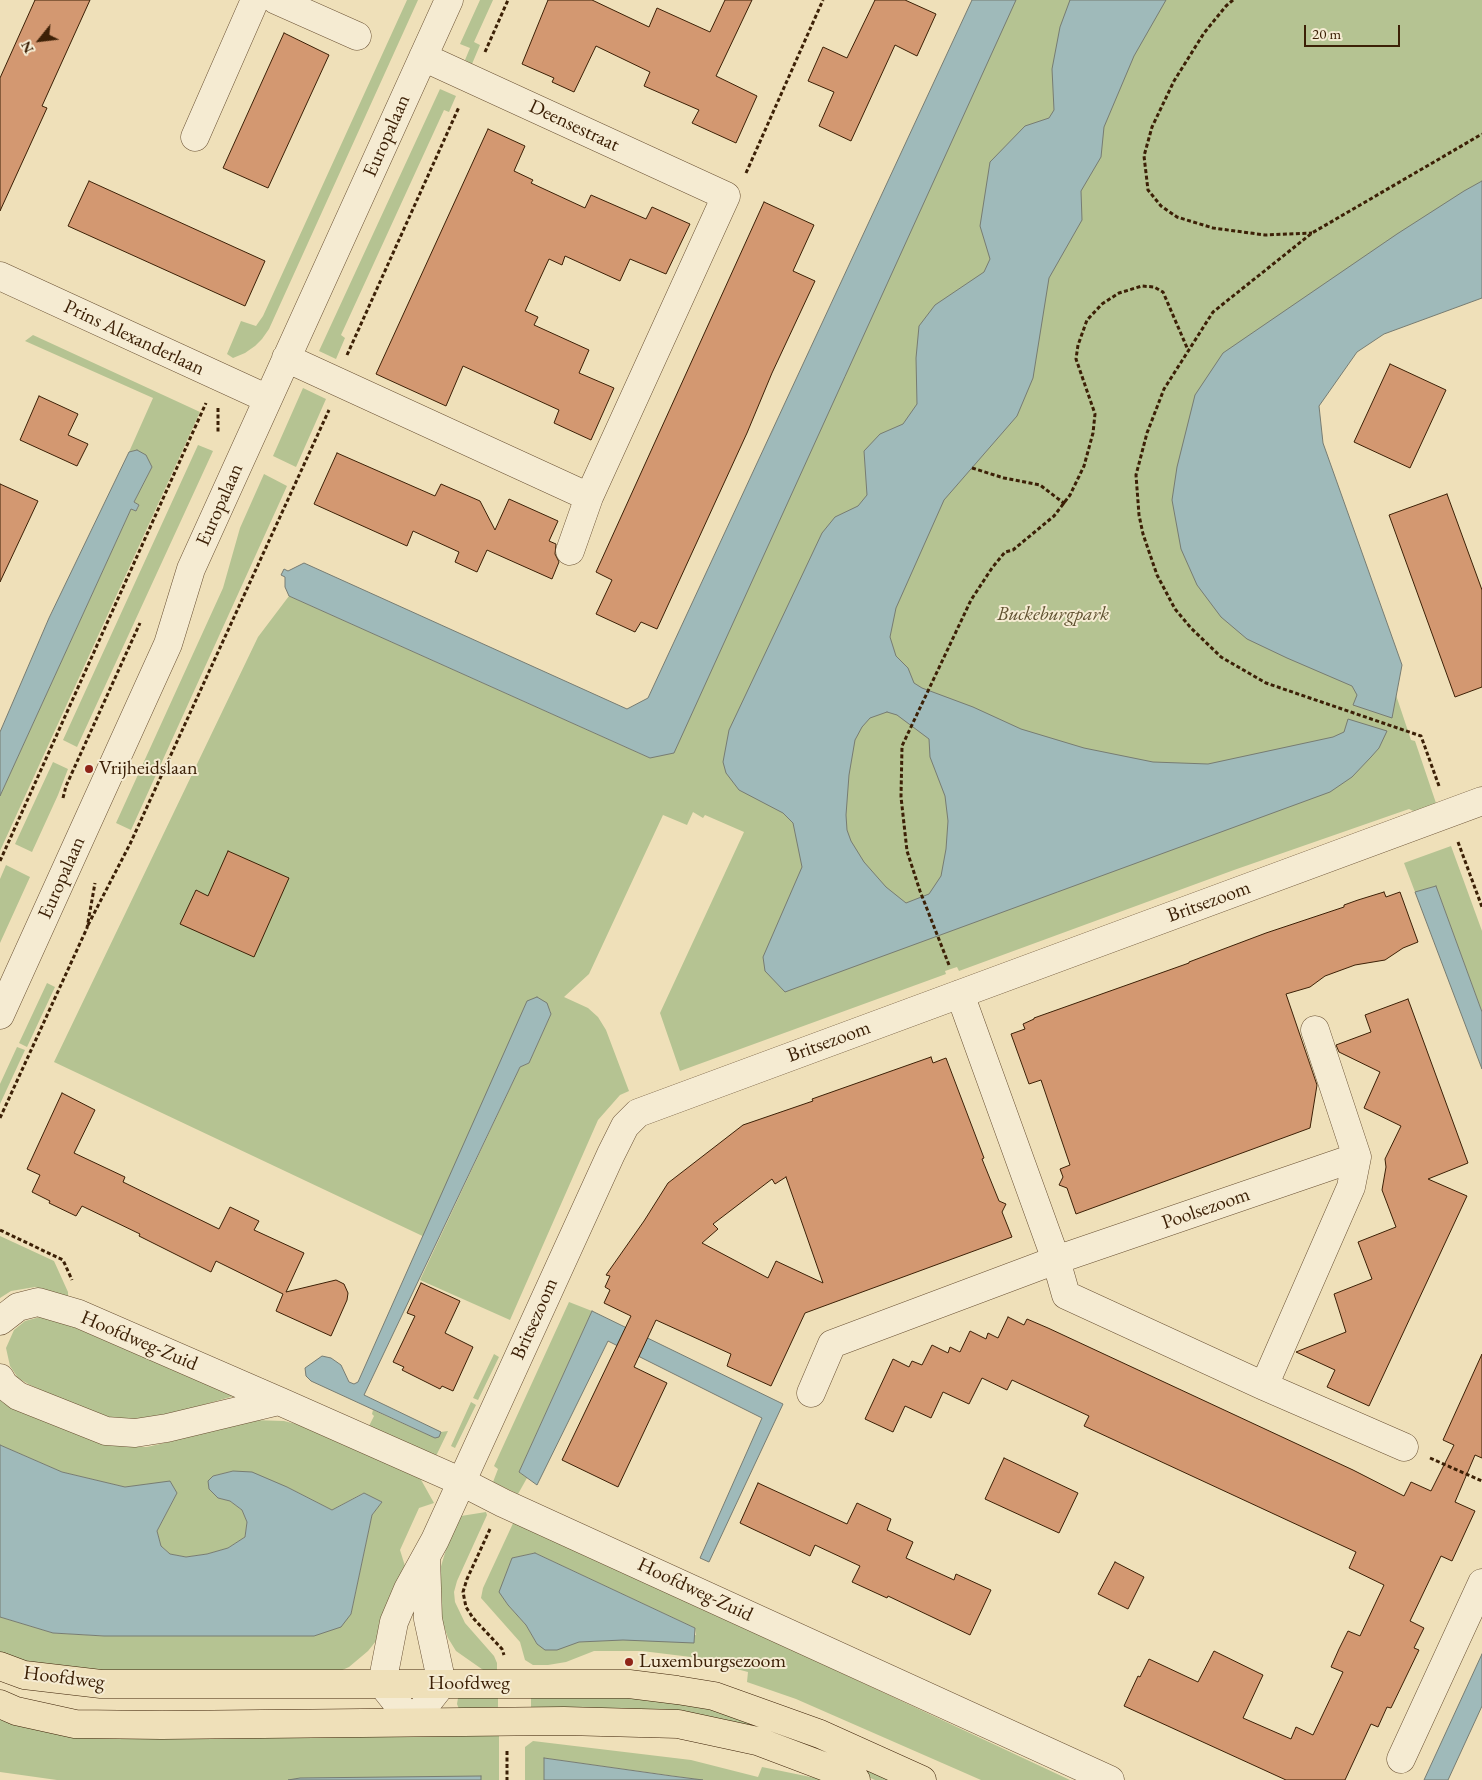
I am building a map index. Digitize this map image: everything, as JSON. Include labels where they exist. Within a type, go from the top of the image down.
[{"type":"main road","name":"Hoofdweg","points":[[0,1666],[24,1675],[101,1684],[629,1684],[714,1696],[820,1734],[922,1780]]},
{"type":"main road","name":"Hoofdweg","points":[[0,1704],[16,1711],[75,1724],[162,1725],[564,1721],[678,1724],[757,1741],[826,1766],[856,1780]]},
{"type":"street","points":[[195,137],[255,0]]},
{"type":"street","points":[[276,0],[357,36]]},
{"type":"street","name":"Europalaan","points":[[0,1014],[168,644],[191,569],[449,0]]},
{"type":"street","name":"Deensestraat","points":[[423,57],[726,196]]},
{"type":"street","points":[[570,551],[589,497],[726,196]]},
{"type":"street","name":"Prins Alexanderlaan","points":[[1,278],[268,399]]},
{"type":"street","points":[[286,358],[589,497]]},
{"type":"street","name":"Britsezoom","points":[[382,1684],[394,1622],[408,1589],[426,1557],[462,1482],[611,1154],[625,1126],[638,1113],[1482,801]]},
{"type":"street","points":[[960,994],[1056,1260],[1066,1295],[1264,1386],[1404,1447]]},
{"type":"street","points":[[1264,1386],[1351,1188],[1357,1157],[1315,1030]]},
{"type":"street","name":"Poolsezoom","points":[[811,1393],[832,1344],[1056,1260],[1357,1157]]},
{"type":"street","name":"Hoofdweg-Zuid","points":[[0,1321],[18,1306],[38,1302],[79,1314],[462,1482],[503,1503],[1110,1780]]},
{"type":"street","points":[[0,1378],[4,1385],[18,1396],[106,1431],[134,1433],[167,1428],[279,1401]]},
{"type":"street","name":"Britsezoom","points":[[426,1557],[428,1619],[442,1684]]},
{"type":"street","points":[[1401,1759],[1482,1583]]},
{"type":"street","points":[[382,1684],[412,1722],[442,1684]]},
{"type":"path","points":[[0,1118],[87,928],[130,844],[331,405],[336,380],[508,0]]},
{"type":"path","points":[[726,196],[735,189],[744,176],[823,0]]},
{"type":"path","points":[[1233,0],[1204,33],[1174,81],[1152,127],[1144,156],[1148,190],[1161,206],[1177,217],[1213,228],[1265,235],[1312,233]]},
{"type":"path","points":[[1400,728],[1266,683],[1221,657],[1191,628],[1175,609],[1157,575],[1143,534],[1139,515],[1136,475],[1147,433],[1164,389],[1213,312],[1312,233],[1482,134]]},
{"type":"path","points":[[942,943],[920,891],[907,851],[901,797],[902,746],[971,600],[1005,552],[1012,550],[1054,516],[1065,504],[1084,466],[1093,433],[1095,414],[1076,359],[1078,345],[1088,320],[1102,304],[1119,294],[1142,286],[1154,287],[1163,292],[1188,350]]},
{"type":"path","points":[[0,861],[218,377]]},
{"type":"path","points":[[972,468],[997,477],[1040,485],[1065,504]]},
{"type":"path","points":[[87,928],[95,881]]},
{"type":"path","points":[[0,1230],[63,1260],[76,1290],[79,1314]]},
{"type":"path","points":[[1404,1447],[1482,1481]]},
{"type":"path","points":[[503,1503],[462,1592],[472,1618],[502,1649],[505,1658],[507,1684]]},
{"type":"path","points":[[507,1722],[507,1780]]},
{"type":"green space","points":[[407,0],[418,0],[269,329],[255,346],[233,358],[227,354],[241,321],[256,326],[263,316]]},
{"type":"green space","points":[[480,0],[493,0],[474,42],[480,45],[472,64],[465,60],[470,48],[460,44]]},
{"type":"green space","name":"Buckeburgpark","points":[[1000,0],[1482,0],[1482,285],[1357,328],[1299,401],[1411,740],[1415,741],[1438,809],[1420,814],[1409,809],[1234,870],[959,971],[957,967],[945,971],[946,974],[680,1071],[660,1013],[744,832],[705,815],[703,818],[693,812],[687,825],[663,815],[589,974],[564,997],[588,1008],[598,1017],[606,1030],[629,1091],[620,1095],[598,1120],[510,1320],[420,1280],[520,1067],[529,1063],[551,1014],[550,1010],[532,1026],[431,1240],[54,1062],[258,637],[289,596],[650,758]]},
{"type":"green space","points":[[440,89],[456,96],[449,112],[444,110],[341,335],[345,338],[336,359],[319,351]]},
{"type":"green space","points":[[33,335],[200,412],[0,851],[0,796],[131,509],[136,511],[138,508],[139,505],[134,502],[152,467],[137,450],[129,452],[153,398],[25,341]]},
{"type":"green space","points":[[303,388],[326,399],[296,467],[273,456]]},
{"type":"green space","points":[[198,445],[213,451],[77,747],[63,740]]},
{"type":"green space","points":[[264,474],[287,486],[131,830],[116,823],[223,588],[240,528]]},
{"type":"green space","points":[[53,762],[68,769],[32,852],[15,844]]},
{"type":"green space","points":[[1451,846],[1482,931],[1482,1012],[1436,886],[1415,892],[1404,863]]},
{"type":"green space","points":[[6,865],[30,877],[0,943],[0,879]]},
{"type":"green space","points":[[47,983],[55,987],[27,1047],[19,1043]]},
{"type":"green space","points":[[17,1047],[25,1050],[0,1104],[0,1084]]},
{"type":"green space","points":[[0,1236],[54,1261],[68,1292],[68,1298],[35,1287],[11,1291],[0,1298]]},
{"type":"green space","points":[[569,1302],[592,1311],[519,1472],[527,1478],[518,1494],[493,1482],[498,1469],[494,1466]]},
{"type":"green space","points":[[40,1317],[55,1319],[234,1396],[164,1416],[140,1420],[98,1416],[30,1385],[18,1378],[10,1366],[6,1348],[14,1330],[25,1321]]},
{"type":"green space","points":[[494,1354],[499,1357],[478,1400],[473,1398]]},
{"type":"green space","points":[[0,1399],[74,1433],[98,1441],[131,1447],[147,1447],[253,1420],[284,1421],[304,1426],[420,1478],[434,1503],[419,1508],[400,1550],[405,1566],[380,1636],[368,1651],[349,1667],[329,1676],[103,1678],[0,1661],[0,1617],[53,1633],[104,1636],[314,1636],[351,1614],[372,1515],[382,1502],[363,1493],[332,1510],[287,1487],[233,1471],[213,1476],[209,1481],[218,1498],[230,1501],[242,1510],[247,1522],[245,1537],[228,1548],[207,1554],[186,1557],[170,1554],[161,1546],[157,1531],[177,1493],[170,1482],[125,1487],[62,1472],[0,1445]]},
{"type":"green space","points":[[471,1402],[476,1405],[455,1448],[451,1446]]},
{"type":"green space","points":[[373,1410],[435,1438],[439,1437],[441,1432],[448,1431],[436,1456],[369,1426],[374,1416],[372,1414]]},
{"type":"green space","points":[[486,1512],[487,1515],[457,1581],[454,1592],[455,1602],[465,1623],[494,1656],[497,1663],[497,1673],[486,1672],[456,1651],[448,1638],[441,1618],[437,1580],[447,1546],[461,1516]]},
{"type":"green space","points":[[515,1519],[1070,1780],[981,1780],[796,1699],[747,1682],[748,1672],[691,1657],[642,1651],[594,1651],[566,1662],[533,1665],[525,1660],[520,1642],[481,1598],[483,1588]],"holes":[[[535,1553],[695,1628],[696,1635],[537,1644],[526,1625],[508,1605],[500,1592],[512,1558]]]},
{"type":"green space","points":[[531,1692],[612,1692],[740,1712],[898,1780],[875,1780],[803,1748],[531,1712]]},
{"type":"green space","points":[[461,1695],[498,1695],[498,1711],[459,1709],[457,1704],[458,1698]]},
{"type":"green space","points":[[0,1714],[499,1731],[499,1780],[57,1780],[0,1772]]},
{"type":"green space","points":[[533,1741],[691,1760],[758,1777],[762,1767],[825,1780],[703,1780],[544,1758],[544,1780],[525,1780],[525,1747]]},
{"type":"water","points":[[972,0],[1016,0],[674,753],[650,758],[289,596],[285,587],[285,577],[281,575],[284,569],[288,571],[304,563],[627,709],[648,698]]},
{"type":"water","points":[[1070,0],[1166,0],[1134,56],[1104,127],[1101,157],[1081,191],[1082,220],[1049,278],[1033,378],[1017,416],[944,500],[896,608],[890,637],[896,656],[908,668],[914,683],[922,688],[973,707],[1021,729],[1084,748],[1153,762],[1208,764],[1333,737],[1344,732],[1348,719],[1387,731],[1379,748],[1371,757],[1352,777],[1330,792],[785,992],[765,971],[763,957],[802,867],[793,823],[783,813],[739,790],[726,773],[723,762],[729,730],[822,533],[835,517],[858,506],[867,495],[864,451],[880,434],[903,424],[917,404],[916,358],[919,326],[935,305],[984,272],[990,259],[980,226],[990,162],[1025,126],[1049,118],[1054,110],[1052,69],[1060,27]],"holes":[[[887,712],[897,715],[929,739],[930,757],[945,796],[948,821],[946,849],[941,876],[929,894],[906,903],[886,887],[864,862],[851,841],[847,830],[846,815],[849,775],[855,740],[862,727],[870,718]]]},
{"type":"water","points":[[1482,181],[1482,298],[1384,334],[1357,352],[1319,406],[1323,443],[1402,665],[1392,718],[1353,705],[1357,695],[1352,686],[1247,639],[1221,617],[1197,585],[1181,549],[1172,500],[1177,467],[1195,395],[1223,353],[1397,234]]},
{"type":"water","points":[[137,450],[146,455],[152,467],[134,502],[139,505],[136,511],[131,509],[0,796],[0,732],[49,618],[129,452]]},
{"type":"water","points":[[1436,886],[1482,1012],[1482,1069],[1415,892]]},
{"type":"water","points":[[537,997],[547,1003],[551,1014],[529,1063],[520,1067],[364,1395],[441,1432],[439,1437],[435,1438],[311,1381],[306,1376],[305,1368],[322,1356],[331,1358],[341,1365],[349,1382],[354,1384],[358,1382],[527,1001]]},
{"type":"water","points":[[592,1311],[783,1404],[709,1562],[700,1558],[762,1418],[608,1341],[537,1485],[519,1472]]},
{"type":"water","points":[[0,1445],[62,1472],[125,1487],[170,1481],[177,1493],[157,1531],[161,1546],[170,1554],[186,1557],[228,1548],[245,1537],[247,1522],[242,1510],[230,1501],[218,1498],[209,1489],[208,1481],[213,1476],[233,1471],[252,1472],[332,1510],[364,1493],[382,1502],[372,1515],[351,1614],[341,1627],[314,1636],[104,1636],[53,1633],[0,1617]]},
{"type":"water","points":[[535,1553],[695,1628],[694,1643],[623,1640],[579,1642],[557,1650],[545,1650],[537,1644],[526,1625],[499,1592],[512,1558]]},
{"type":"water","points":[[1482,1654],[1482,1706],[1448,1780],[1424,1780]]},
{"type":"water","points":[[544,1758],[672,1776],[703,1780],[544,1780]]},
{"type":"water","points":[[481,1776],[481,1780],[288,1780],[300,1778]]},
{"type":"building","points":[[35,0],[90,0],[42,106],[47,108],[0,211],[0,78]]},
{"type":"building","points":[[548,0],[592,0],[649,27],[657,8],[710,32],[725,0],[752,0],[716,76],[757,96],[736,143],[692,123],[699,110],[644,86],[650,72],[596,46],[574,92],[552,82],[554,78],[522,64]]},
{"type":"building","points":[[875,0],[905,0],[936,14],[917,56],[895,45],[851,141],[819,126],[834,92],[808,81],[823,47],[847,58]]},
{"type":"building","points":[[284,33],[329,55],[268,188],[223,168]]},
{"type":"building","points":[[488,129],[525,146],[514,171],[533,180],[531,183],[585,208],[591,195],[646,219],[652,207],[690,224],[666,274],[630,259],[620,281],[565,256],[562,265],[549,259],[525,311],[538,317],[534,325],[589,350],[579,373],[614,388],[591,440],[554,423],[559,410],[463,366],[446,406],[376,374]]},
{"type":"building","points":[[89,181],[265,261],[245,306],[68,226]]},
{"type":"building","points":[[764,202],[814,225],[793,271],[815,281],[657,629],[641,622],[635,632],[596,614],[612,580],[596,572]]},
{"type":"building","points":[[1390,364],[1446,390],[1410,468],[1354,442]]},
{"type":"building","points":[[39,396],[78,414],[68,435],[88,444],[77,466],[20,440]]},
{"type":"building","points":[[337,453],[435,496],[441,484],[480,501],[495,530],[509,499],[558,521],[549,541],[556,544],[555,554],[559,562],[552,579],[487,550],[477,572],[455,562],[459,552],[413,531],[407,546],[314,504]]},
{"type":"building","points":[[0,484],[38,501],[0,582]]},
{"type":"building","points":[[1447,494],[1482,590],[1482,687],[1455,697],[1389,515]]},
{"type":"building","points":[[228,851],[289,878],[254,957],[180,924],[196,890],[208,896]]},
{"type":"building","points":[[1384,892],[1386,897],[1400,892],[1418,942],[1403,948],[1385,960],[1355,965],[1325,976],[1310,987],[1286,994],[1317,1085],[1310,1128],[1076,1214],[1067,1188],[1059,1185],[1063,1177],[1060,1169],[1070,1165],[1041,1080],[1029,1084],[1011,1034],[1025,1029],[1023,1024],[1034,1018]]},
{"type":"building","points":[[1408,999],[1468,1163],[1428,1179],[1467,1196],[1369,1406],[1327,1387],[1335,1370],[1296,1352],[1346,1332],[1334,1294],[1372,1279],[1358,1242],[1396,1227],[1382,1190],[1386,1167],[1385,1159],[1401,1126],[1364,1108],[1380,1072],[1339,1052],[1336,1045],[1371,1032],[1365,1015]]},
{"type":"building","points":[[931,1057],[933,1063],[946,1058],[999,1201],[1006,1204],[1002,1212],[1012,1237],[805,1313],[771,1386],[727,1366],[731,1354],[656,1320],[634,1367],[667,1383],[618,1487],[562,1460],[631,1316],[604,1303],[610,1290],[605,1287],[610,1276],[606,1275],[668,1183],[743,1125],[813,1101],[812,1099]],"holes":[[[786,1177],[823,1283],[776,1261],[768,1278],[702,1243],[718,1229],[713,1224],[772,1179],[775,1184]]]},
{"type":"building","points":[[62,1093],[95,1110],[74,1153],[125,1177],[123,1182],[219,1229],[230,1207],[259,1221],[254,1230],[304,1253],[286,1292],[336,1280],[344,1284],[348,1293],[347,1300],[331,1336],[276,1311],[283,1294],[216,1261],[211,1272],[82,1206],[76,1216],[49,1203],[50,1201],[32,1192],[40,1175],[27,1169]]},
{"type":"building","points":[[421,1283],[460,1301],[445,1333],[473,1347],[453,1391],[442,1386],[440,1389],[402,1370],[404,1367],[393,1362],[415,1316],[407,1313]]},
{"type":"building","points":[[1008,1317],[1024,1325],[1027,1319],[1048,1328],[1353,1470],[1404,1496],[1411,1482],[1431,1491],[1454,1445],[1443,1440],[1482,1354],[1482,1458],[1475,1455],[1455,1502],[1475,1511],[1452,1561],[1441,1556],[1410,1621],[1424,1628],[1414,1648],[1419,1650],[1391,1708],[1387,1707],[1378,1727],[1371,1724],[1345,1780],[1286,1780],[1124,1706],[1138,1676],[1140,1677],[1149,1659],[1198,1682],[1214,1651],[1263,1675],[1243,1718],[1291,1739],[1296,1727],[1313,1735],[1343,1672],[1331,1667],[1339,1649],[1348,1631],[1360,1636],[1384,1585],[1349,1568],[1356,1552],[1084,1426],[1089,1416],[1012,1380],[1007,1390],[982,1378],[969,1404],[943,1392],[931,1418],[905,1406],[893,1432],[865,1419],[893,1359],[909,1367],[912,1361],[922,1365],[932,1345],[948,1353],[950,1347],[960,1352],[970,1331],[986,1339],[988,1333],[998,1338]]},
{"type":"building","points":[[1004,1458],[1078,1493],[1059,1533],[985,1499]]},
{"type":"building","points":[[758,1483],[847,1524],[857,1503],[891,1519],[887,1530],[913,1542],[906,1558],[954,1580],[956,1574],[991,1590],[970,1635],[888,1596],[887,1598],[852,1582],[860,1566],[815,1545],[810,1556],[740,1523]]},
{"type":"building","points":[[1115,1562],[1144,1577],[1128,1609],[1098,1594]]},
{"type":"place","name":"Vrijheidslaan","points":[[89,769]]},
{"type":"place","name":"Luxemburgsezoom","points":[[629,1662]]}]
